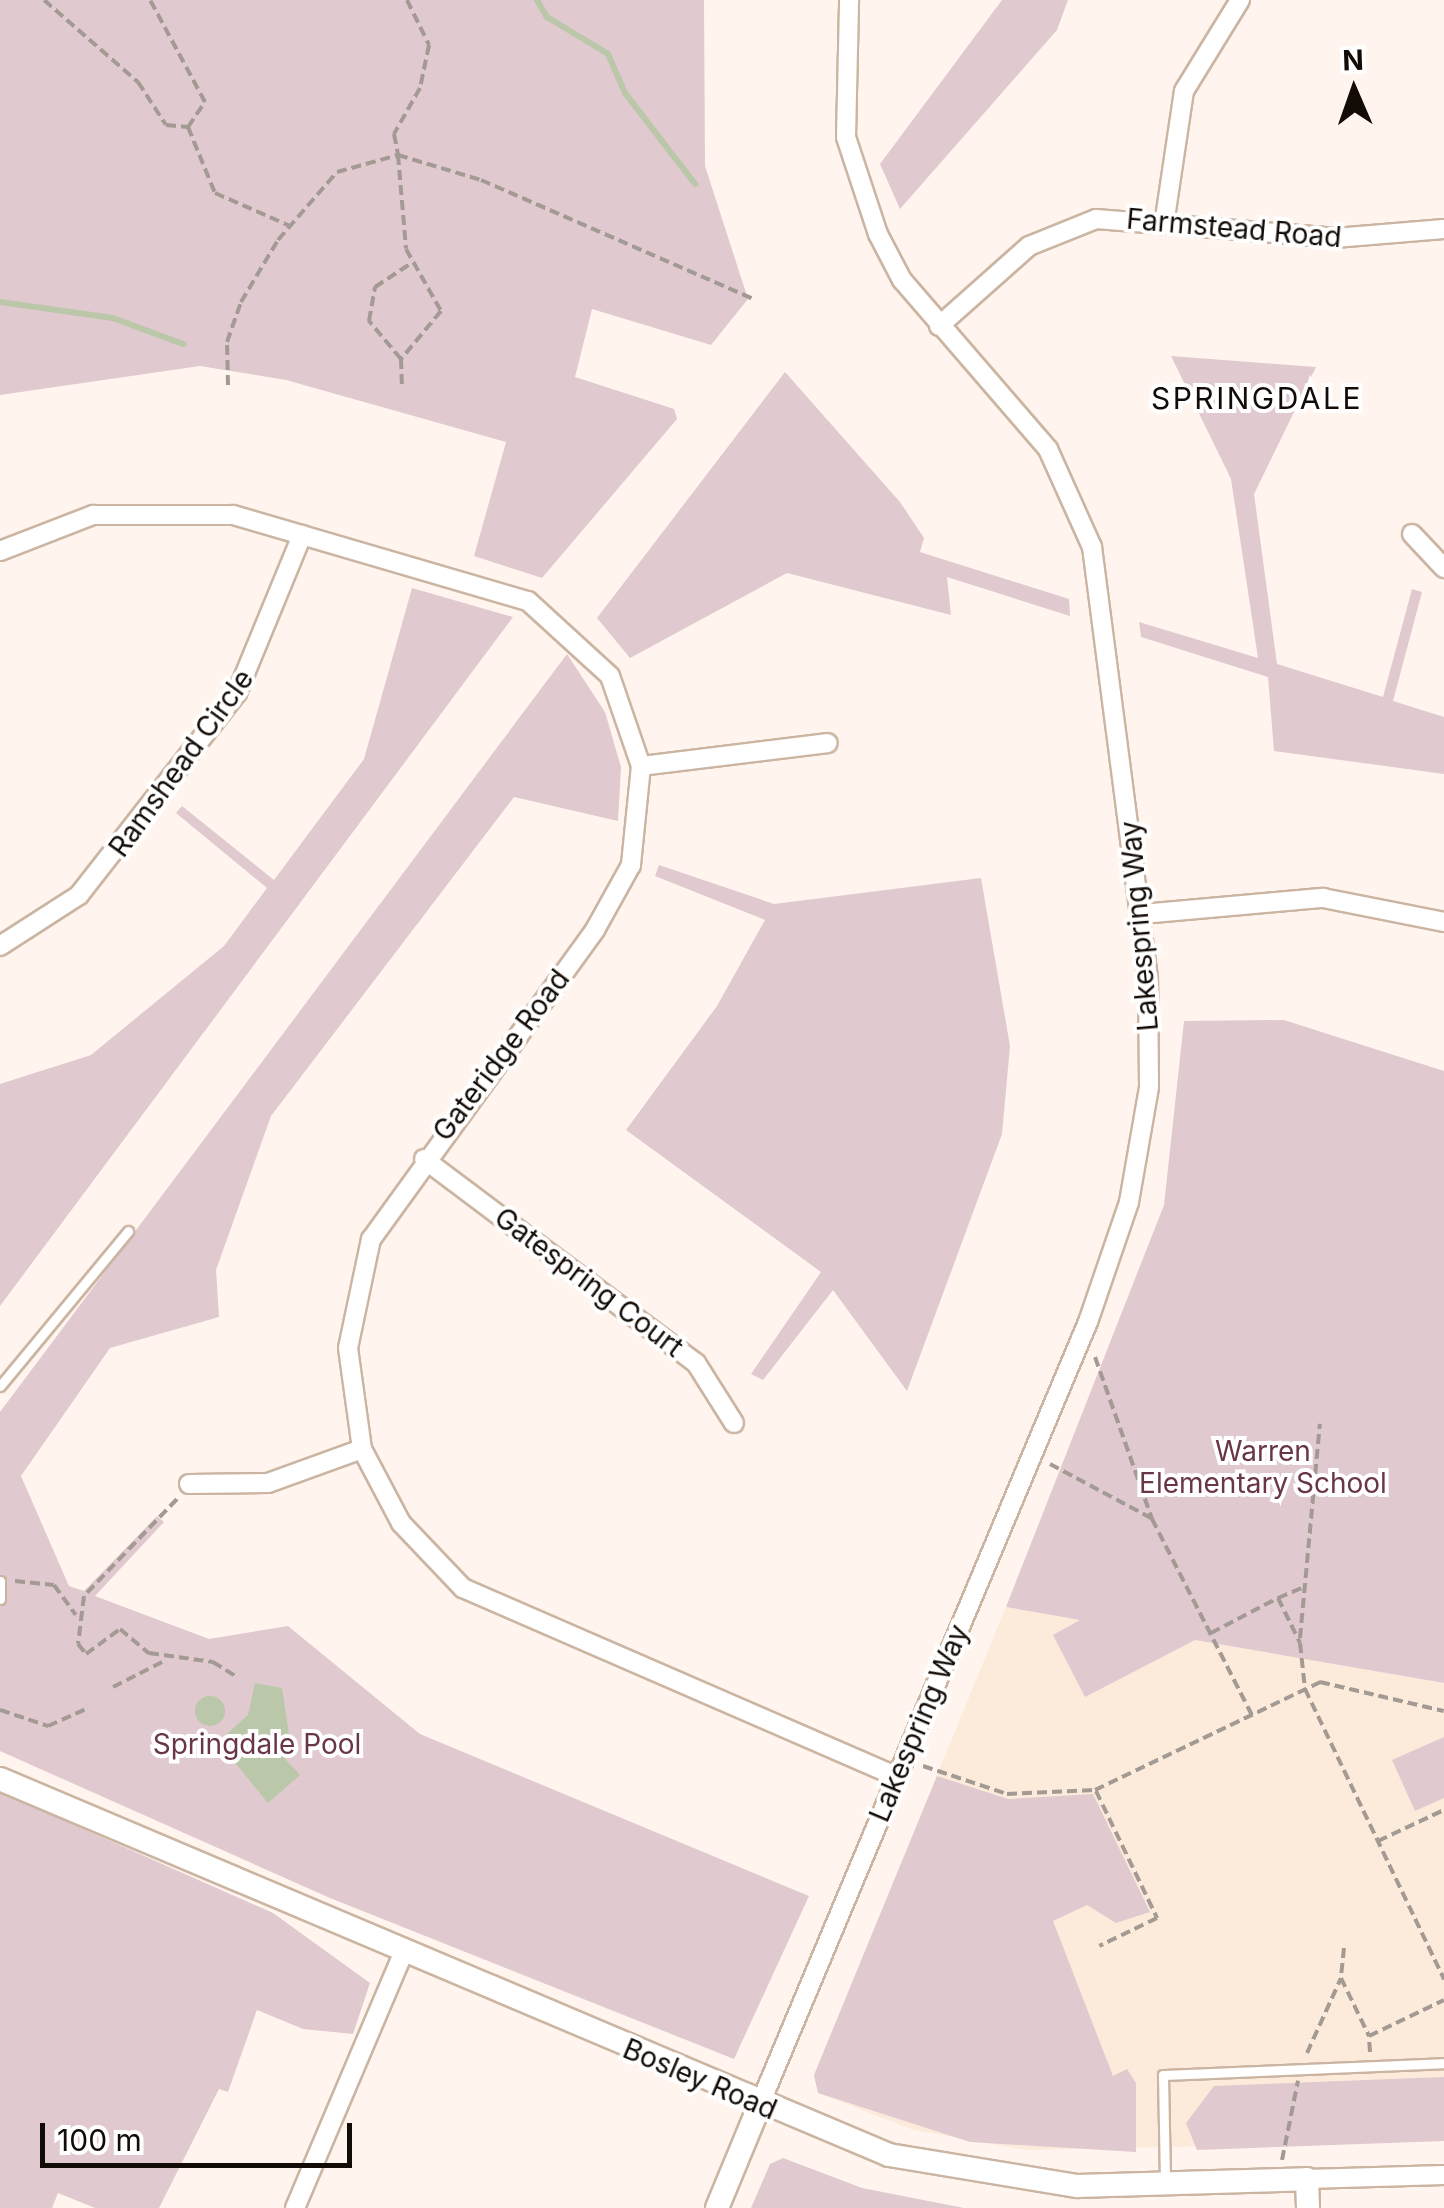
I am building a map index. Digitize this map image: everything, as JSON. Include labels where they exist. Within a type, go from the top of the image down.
[{"type":"street","name":"Lakespring Way","points":[[717,2208],[1077,1349],[1142,1142],[1150,1025],[1142,914],[1092,548],[1048,450],[902,280],[860,189],[842,93],[849,0]]},
{"type":"street","points":[[1165,218],[1184,91],[1240,0]]},
{"type":"street","name":"Farmstead Road","points":[[940,326],[992,274],[1064,229],[1165,218],[1335,238],[1444,229]]},
{"type":"street","name":"Gateridge Road","points":[[0,550],[93,516],[140,510],[233,515],[495,587],[560,621],[610,676],[641,766],[638,833],[613,904],[424,1158],[371,1239],[351,1311],[349,1393],[362,1449],[401,1524],[463,1588],[900,1767]]},
{"type":"street","points":[[1412,534],[1444,568]]},
{"type":"street","name":"Ramshead Circle","points":[[0,946],[79,895],[237,694],[302,535]]},
{"type":"street","points":[[641,766],[828,743]]},
{"type":"street","points":[[1142,914],[1323,898],[1444,922]]},
{"type":"street","name":"Gatespring Court","points":[[424,1158],[696,1362],[734,1423]]},
{"type":"street","points":[[189,1484],[268,1482],[362,1449]]},
{"type":"street","name":"Bosley Road","points":[[0,1779],[760,2104],[946,2170],[1037,2183],[1165,2184],[1444,2175]]},
{"type":"street","points":[[295,2208],[403,1954]]},
{"type":"street","points":[[1307,2179],[1308,2208]]},
{"type":"lane","points":[[0,1386],[128,1231]]},
{"type":"lane","points":[[0,1599],[1,1584]]},
{"type":"lane","points":[[1165,2184],[1162,2074],[1444,2063]]},
{"type":"path","points":[[44,0],[138,82],[166,125],[188,127]]},
{"type":"path","points":[[150,0],[206,102],[188,127]]},
{"type":"path","points":[[401,359],[440,311],[413,262],[394,134],[420,88],[429,45],[407,0]]},
{"type":"path","points":[[188,127],[215,193],[290,226]]},
{"type":"path","points":[[228,385],[227,342],[241,302],[290,226],[337,172],[398,155],[481,180],[753,299]]},
{"type":"path","points":[[402,384],[401,359],[369,321],[375,287],[413,262]]},
{"type":"path","points":[[1077,1349],[1104,1361],[1152,1519],[1252,1714]]},
{"type":"path","points":[[1320,1424],[1300,1643],[1306,1689],[1444,1979]]},
{"type":"path","points":[[1032,1456],[1152,1519]]},
{"type":"path","points":[[76,1615],[189,1484]]},
{"type":"path","points":[[1,1584],[28,1576],[54,1585],[76,1615],[86,1654],[120,1629],[166,1660]]},
{"type":"path","points":[[1211,1633],[1304,1586]]},
{"type":"path","points":[[1278,1598],[1300,1643]]},
{"type":"path","points":[[113,1686],[166,1660],[213,1662],[237,1677]]},
{"type":"path","points":[[900,1767],[1008,1794],[1096,1790],[1306,1689],[1334,1681],[1444,1711]]},
{"type":"path","points":[[0,1710],[48,1726],[86,1709]]},
{"type":"path","points":[[1096,1790],[1157,1918],[1099,1946]]},
{"type":"path","points":[[1378,1841],[1444,1810]]},
{"type":"path","points":[[1344,1948],[1340,1978],[1369,2036],[1371,2066]]},
{"type":"path","points":[[1369,2036],[1444,2000]]},
{"type":"shaded area","points":[[1006,1607],[1444,1683],[1444,2141],[1027,2150],[914,2130],[818,2093],[814,2075]]},
{"type":"shaded area","points":[[255,1683],[282,1688],[289,1734],[273,1746],[300,1775],[268,1803],[218,1742],[248,1715]]},
{"type":"shaded area","points":[[210,1696],[220,1701],[225,1711],[220,1721],[210,1726],[200,1721],[195,1711],[200,1701]]},
{"type":"green space","points":[[0,0],[704,0],[705,166],[748,299],[711,345],[592,309],[575,377],[674,409],[677,419],[542,578],[474,556],[506,442],[286,380],[200,366],[0,395]]},
{"type":"green space","points":[[1002,0],[1068,0],[1057,30],[900,209],[880,164]]},
{"type":"green space","points":[[1171,356],[1316,367],[1254,494],[1277,664],[1383,697],[1412,589],[1422,592],[1393,701],[1444,717],[1444,774],[1274,751],[1268,677],[1141,637],[1139,622],[1258,658],[1231,479]]},
{"type":"green space","points":[[785,372],[900,502],[924,538],[920,552],[1069,599],[1070,616],[947,577],[951,615],[787,573],[630,658],[597,618]]},
{"type":"green space","points":[[412,588],[513,617],[0,1306],[0,1084],[91,1055],[224,946],[267,888],[176,813],[182,806],[274,880],[364,759]]},
{"type":"green space","name":"Springdale Pool","points":[[567,654],[605,712],[621,767],[618,821],[514,797],[271,1116],[216,1270],[219,1317],[110,1348],[21,1476],[69,1586],[84,1591],[157,1516],[164,1522],[95,1596],[209,1639],[288,1626],[420,1734],[809,1896],[734,2059],[330,1898],[0,1751],[0,1412]]},
{"type":"green space","points":[[659,865],[774,904],[981,878],[1010,1046],[1002,1134],[907,1391],[833,1290],[763,1380],[751,1374],[821,1272],[626,1130],[717,1006],[765,920],[655,876]]},
{"type":"green space","name":"Warren Elementary School","points":[[1284,1020],[1444,1071],[1444,1683],[1195,1640],[1085,1697],[1053,1635],[1080,1620],[1006,1607],[1164,1205],[1184,1021]]},
{"type":"green space","points":[[1444,1737],[1444,1798],[1415,1811],[1392,1760]]},
{"type":"green space","points":[[937,1776],[1008,1799],[1093,1794],[1150,1912],[1116,1923],[1087,1905],[1053,1921],[1113,2076],[1127,2069],[1136,2083],[1136,2152],[970,2142],[818,2093],[814,2075]]},
{"type":"green space","points":[[0,1792],[273,1913],[370,1983],[353,2034],[303,2029],[257,2010],[228,2092],[219,2089],[159,2208],[95,2208],[58,2193],[52,2208],[0,2208]]},
{"type":"green space","points":[[1444,2077],[1444,2141],[1197,2150],[1186,2123],[1214,2086]]},
{"type":"green space","points":[[783,2158],[862,2188],[964,2208],[751,2208],[770,2164]]},
{"type":"waterway","points":[[537,0],[547,17],[608,54],[625,93],[695,184]]},
{"type":"waterway","points":[[0,302],[113,318],[183,344]]},
{"type":"district","name":"SPRINGDALE","points":[[1257,398]]}]
